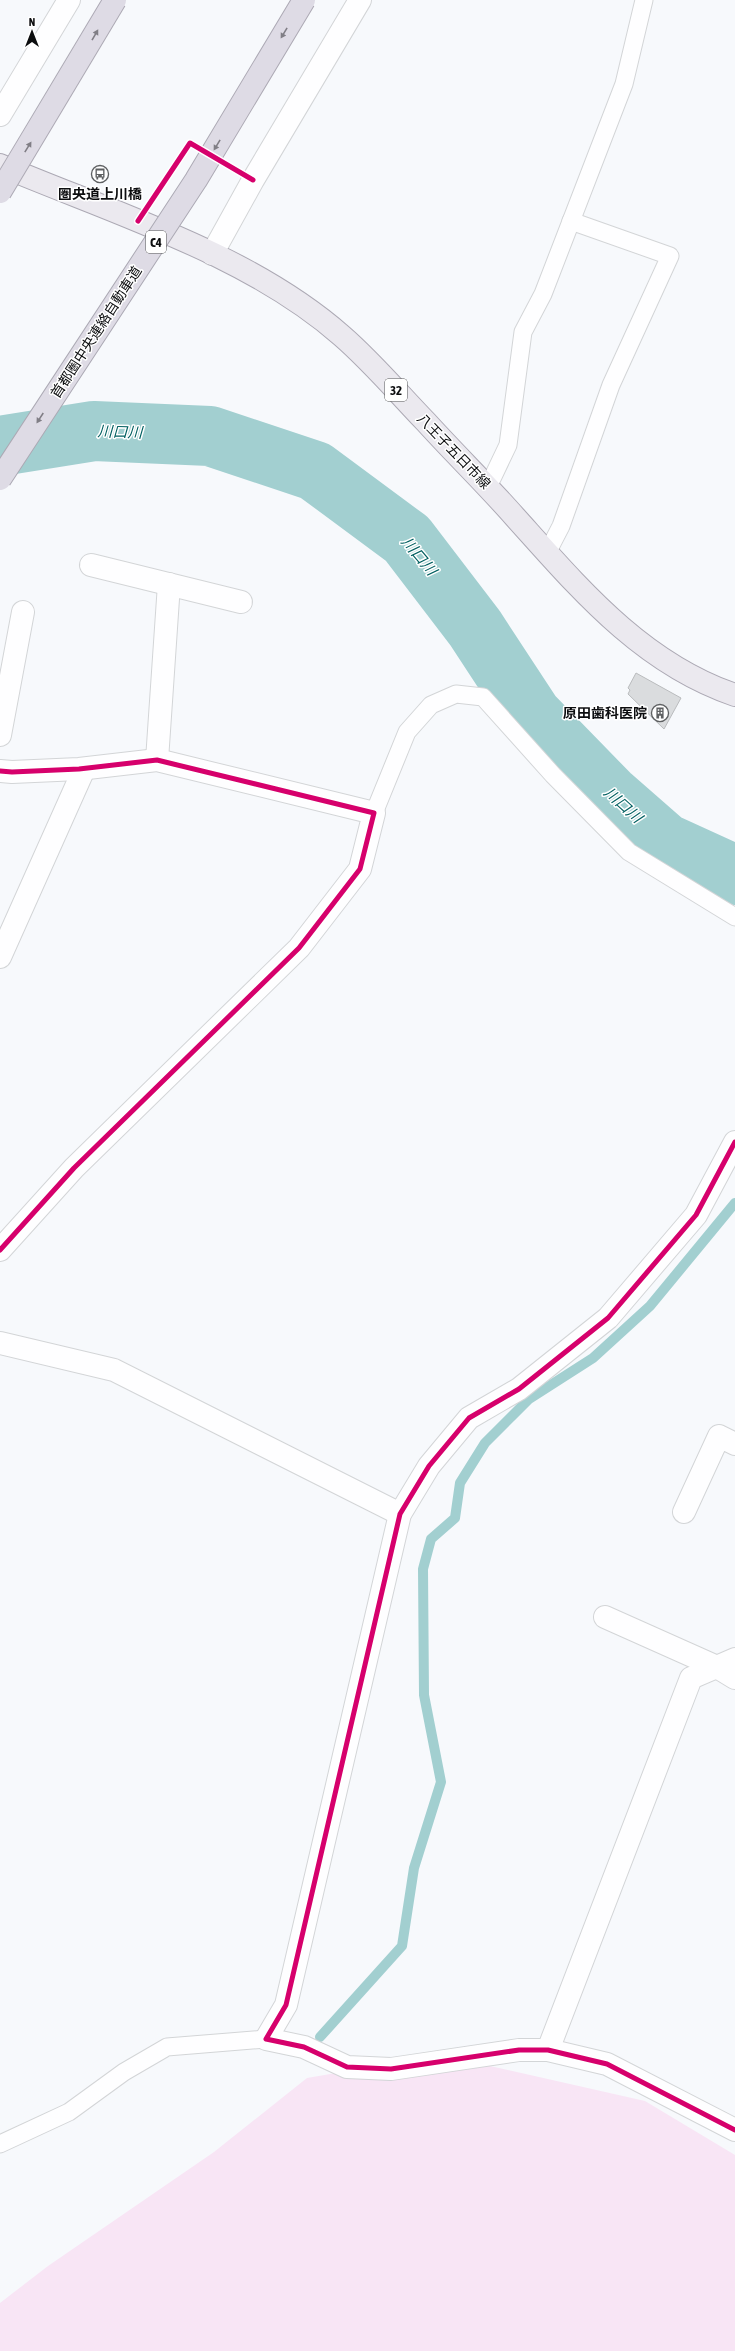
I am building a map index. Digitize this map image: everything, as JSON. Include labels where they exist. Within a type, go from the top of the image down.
[{"type":"highway","points":[[0,192],[115,0]]},
{"type":"highway","name":"首都圏中央連絡自動車道","points":[[0,480],[196,180],[304,0]]},
{"type":"main road","name":"八王子五日市線","points":[[0,165],[212,254],[279,289],[302,303],[343,337],[488,487],[547,553],[610,618],[644,647],[664,661],[690,675],[735,694]]},
{"type":"street","points":[[0,115],[69,0]]},
{"type":"street","points":[[212,254],[253,180],[360,0]]},
{"type":"street","points":[[91,565],[241,602]]},
{"type":"street","points":[[157,760],[169,584]]},
{"type":"street","points":[[0,735],[23,612]]},
{"type":"street","points":[[0,771],[12,772],[84,768],[157,760],[374,813],[360,870],[299,948],[74,1168],[0,1250]]},
{"type":"street","points":[[0,957],[84,768]]},
{"type":"street","points":[[735,1142],[696,1215],[608,1318],[519,1389],[469,1418],[429,1466],[400,1514],[286,2005],[266,2039],[304,2048],[347,2067],[384,2068],[519,2050],[548,2050],[607,2064],[735,2130]]},
{"type":"street","points":[[0,1342],[114,1370],[400,1514]]},
{"type":"street","points":[[684,1512],[719,1436],[735,1444]]},
{"type":"street","points":[[605,1617],[729,1668]]},
{"type":"street","points":[[548,2050],[691,1678],[729,1668]]},
{"type":"lane","points":[[488,487],[508,445],[523,332],[543,294],[624,84],[644,0]]},
{"type":"lane","points":[[547,553],[561,526],[611,385],[670,256],[571,221]]},
{"type":"lane","points":[[374,813],[408,732],[431,706],[456,694],[484,697],[553,775],[629,852],[735,917]]},
{"type":"lane","points":[[0,2144],[68,2112],[124,2072],[167,2048],[266,2039]]},
{"type":"shaded area","points":[[441,2055],[645,2101],[735,2155],[735,2351],[0,2351],[0,2303],[48,2266],[214,2152],[307,2078]]},
{"type":"building","name":"原田歯科医院","points":[[636,673],[681,698],[664,729],[628,694],[630,690],[628,688]]},
{"type":"waterway","name":"川口川","points":[[0,446],[94,431],[210,436],[315,471],[407,539],[475,628],[532,715],[609,794],[665,843],[735,875]]},
{"type":"waterway","points":[[320,2037],[402,1946],[414,1868],[441,1782],[424,1695],[423,1569],[431,1539],[455,1518],[460,1483],[485,1443],[529,1399],[593,1358],[650,1306],[735,1203]]},
{"type":"cycle path","points":[[138,221],[190,143],[253,180]]},
{"type":"cycle path","points":[[0,771],[12,772],[79,769],[157,760],[374,813],[360,869],[299,948],[74,1168],[0,1250]]},
{"type":"cycle path","points":[[735,1142],[696,1215],[608,1318],[519,1389],[469,1418],[429,1466],[400,1514],[286,2005],[266,2039],[304,2047],[347,2067],[391,2069],[519,2050],[548,2050],[607,2064],[735,2130]]},
{"type":"place","name":"圏央道上川橋","points":[[100,174]]},
{"type":"place","name":"原田歯科医院","points":[[660,713]]}]
